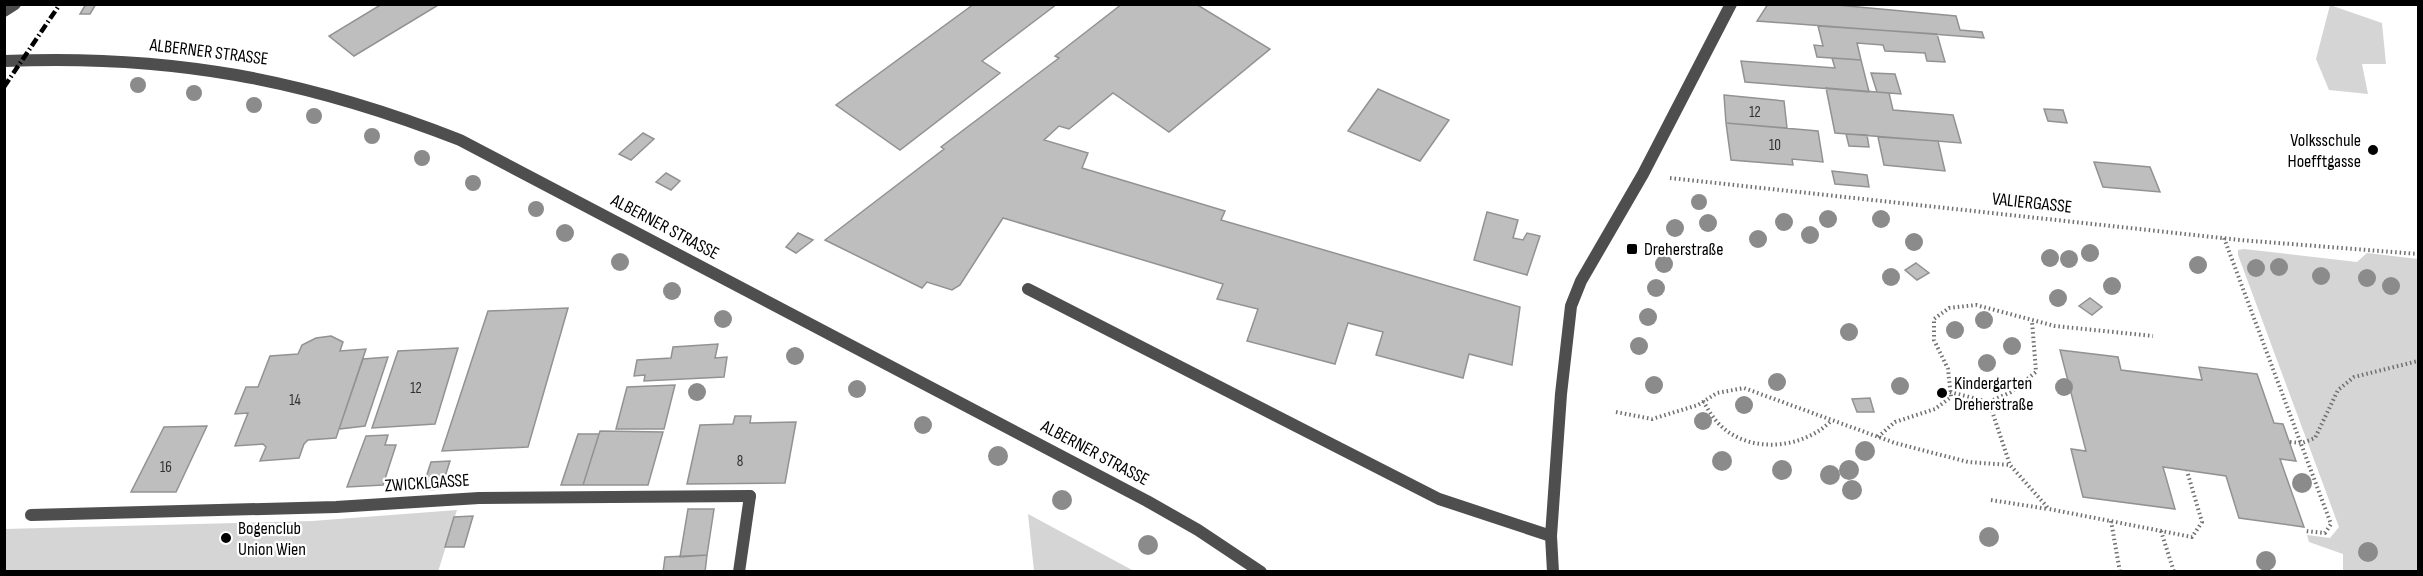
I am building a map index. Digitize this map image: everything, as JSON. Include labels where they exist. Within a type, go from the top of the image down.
[{"type":"street","points":[[4,11],[15,4]]},
{"type":"street","points":[[1553,572],[1551,536],[1561,394],[1571,306],[1581,281],[1642,174],[1731,4]]},
{"type":"street","name":"ALBERNER STRASSE","points":[[4,61],[88,59],[210,68],[283,81],[344,96],[401,114],[460,140],[1147,501],[1198,530],[1262,572]]},
{"type":"street","points":[[1028,289],[1439,499],[1551,536]]},
{"type":"street","name":"ZWICKLGASSE","points":[[31,514],[336,507],[478,498],[750,496],[739,572]]},
{"type":"path","name":"VALIERGASSE","points":[[1642,174],[2224,238],[2418,254]]},
{"type":"path","points":[[2224,238],[2331,524],[2325,533],[2305,531]]},
{"type":"path","points":[[1878,437],[1895,422],[1935,409],[1951,397],[1948,369],[1934,340],[1934,319],[1949,308],[1976,304],[2055,326],[2152,336]]},
{"type":"path","points":[[1950,392],[1989,402],[2011,392],[2036,372],[2032,321]]},
{"type":"path","points":[[2290,442],[2302,443],[2315,438],[2338,390],[2354,377],[2418,361]]},
{"type":"path","points":[[1616,412],[1652,418],[1703,401],[1717,393],[1744,388],[1809,414],[1878,437],[1968,462],[2010,465]]},
{"type":"path","points":[[1703,401],[1721,427],[1740,438],[1761,444],[1783,444],[1816,435],[1832,420]]},
{"type":"path","points":[[1989,402],[2010,465],[2049,509]]},
{"type":"path","points":[[1991,500],[2192,537],[2202,522],[2187,471]]},
{"type":"path","points":[[2111,521],[2120,572]]},
{"type":"path","points":[[2161,531],[2174,572]]},
{"type":"shaded area","points":[[2330,5],[2382,23],[2386,64],[2362,64],[2368,94],[2329,90],[2316,59]]},
{"type":"shaded area","points":[[2238,250],[2357,262],[2367,253],[2418,259],[2418,571],[2343,571],[2343,554],[2309,542],[2307,535],[2330,538],[2339,527],[2238,255]]},
{"type":"shaded area","name":"Bogenclub Union Wien","points":[[457,510],[438,572],[5,571],[4,529],[312,521]]},
{"type":"shaded area","points":[[1028,514],[1134,571],[1034,571]]},
{"type":"building","points":[[86,4],[96,4],[90,14],[80,14]]},
{"type":"building","points":[[382,4],[440,4],[354,56],[329,36]]},
{"type":"building","points":[[974,4],[1057,4],[982,61],[1000,73],[900,150],[836,105]]},
{"type":"building","points":[[1122,4],[1196,4],[1270,49],[1169,132],[1113,93],[1069,129],[1059,126],[1044,140],[1088,153],[1082,168],[1225,211],[1221,220],[1520,307],[1512,365],[1469,354],[1463,378],[1376,355],[1383,332],[1348,323],[1335,364],[1247,341],[1258,309],[1217,299],[1223,284],[1003,218],[960,285],[952,290],[927,282],[922,288],[825,240],[944,149],[941,147],[1059,58],[1055,56]]},
{"type":"building","points":[[1768,4],[1826,4],[1956,16],[1960,30],[1982,32],[1984,38],[1757,21]]},
{"type":"building","points":[[1818,26],[1937,34],[1945,62],[1927,61],[1925,53],[1885,51],[1883,45],[1857,43],[1861,60],[1817,57],[1814,45],[1823,46]]},
{"type":"building","points":[[1832,58],[1861,60],[1869,92],[1745,82],[1741,61],[1835,68]]},
{"type":"building","points":[[1871,73],[1895,74],[1901,94],[1877,92]]},
{"type":"building","points":[[1826,88],[1889,93],[1893,110],[1953,115],[1961,143],[1835,133]]},
{"type":"building","points":[[1378,89],[1449,120],[1420,161],[1348,131]]},
{"type":"building","points":[[1724,95],[1784,101],[1787,128],[1726,123]]},
{"type":"building","points":[[2044,109],[2063,110],[2067,123],[2048,121]]},
{"type":"building","points":[[1726,123],[1818,131],[1823,162],[1792,159],[1793,165],[1731,160]]},
{"type":"building","points":[[643,133],[654,139],[631,160],[619,154]]},
{"type":"building","points":[[1846,134],[1867,135],[1869,147],[1849,146]]},
{"type":"building","points":[[1878,137],[1938,141],[1945,171],[1884,165]]},
{"type":"building","points":[[2094,162],[2150,167],[2160,192],[2103,187]]},
{"type":"building","points":[[1832,171],[1867,175],[1869,187],[1835,184]]},
{"type":"building","points":[[666,173],[680,181],[671,190],[656,182]]},
{"type":"building","points":[[1487,212],[1518,220],[1513,238],[1523,240],[1527,233],[1540,236],[1527,275],[1474,260]]},
{"type":"building","points":[[798,233],[813,240],[796,253],[786,247]]},
{"type":"building","points":[[1916,263],[1929,273],[1917,280],[1905,270]]},
{"type":"building","points":[[2090,298],[2102,307],[2092,315],[2079,306]]},
{"type":"building","points":[[568,308],[528,447],[442,451],[488,311]]},
{"type":"building","points":[[331,336],[343,342],[340,351],[366,349],[336,438],[308,440],[299,458],[260,461],[266,447],[263,444],[235,446],[248,413],[235,414],[246,387],[258,387],[270,356],[298,354],[302,345],[316,338]]},
{"type":"building","points":[[718,344],[715,358],[727,357],[724,377],[644,381],[645,375],[634,376],[637,360],[671,358],[673,347]]},
{"type":"building","points":[[458,348],[435,424],[372,428],[398,351]]},
{"type":"building","points":[[2060,350],[2118,357],[2121,370],[2202,380],[2199,367],[2257,374],[2274,423],[2283,424],[2296,461],[2280,459],[2304,527],[2239,518],[2226,476],[2163,467],[2175,509],[2083,497],[2071,449],[2086,451]]},
{"type":"building","points":[[388,357],[365,426],[339,429],[363,359]]},
{"type":"building","points":[[675,385],[664,429],[616,429],[627,387]]},
{"type":"building","points":[[1870,398],[1874,412],[1857,412],[1852,399]]},
{"type":"building","points":[[735,416],[751,416],[750,423],[796,422],[785,483],[687,484],[700,425],[733,424]]},
{"type":"building","points":[[207,426],[176,492],[131,492],[164,427]]},
{"type":"building","points":[[600,431],[663,432],[648,485],[583,485]]},
{"type":"building","points":[[578,434],[599,434],[583,485],[561,485]]},
{"type":"building","points":[[388,435],[385,445],[396,445],[383,485],[347,487],[366,436]]},
{"type":"building","points":[[450,461],[441,489],[422,490],[431,462]]},
{"type":"building","points":[[688,509],[714,509],[707,555],[680,557]]},
{"type":"building","points":[[473,516],[464,547],[445,547],[454,517]]},
{"type":"building","points":[[707,555],[705,572],[663,572],[665,557]]},
{"type":"railway","points":[[4,87],[60,4]]},
{"type":"place","name":"Volksschule Hoefftgasse","points":[[2373,150]]},
{"type":"place","name":"Dreherstraße","points":[[1632,249]]},
{"type":"place","name":"Kindergarten Dreherstraße","points":[[1942,393]]},
{"type":"place","name":"Bogenclub Union Wien","points":[[226,538]]}]
